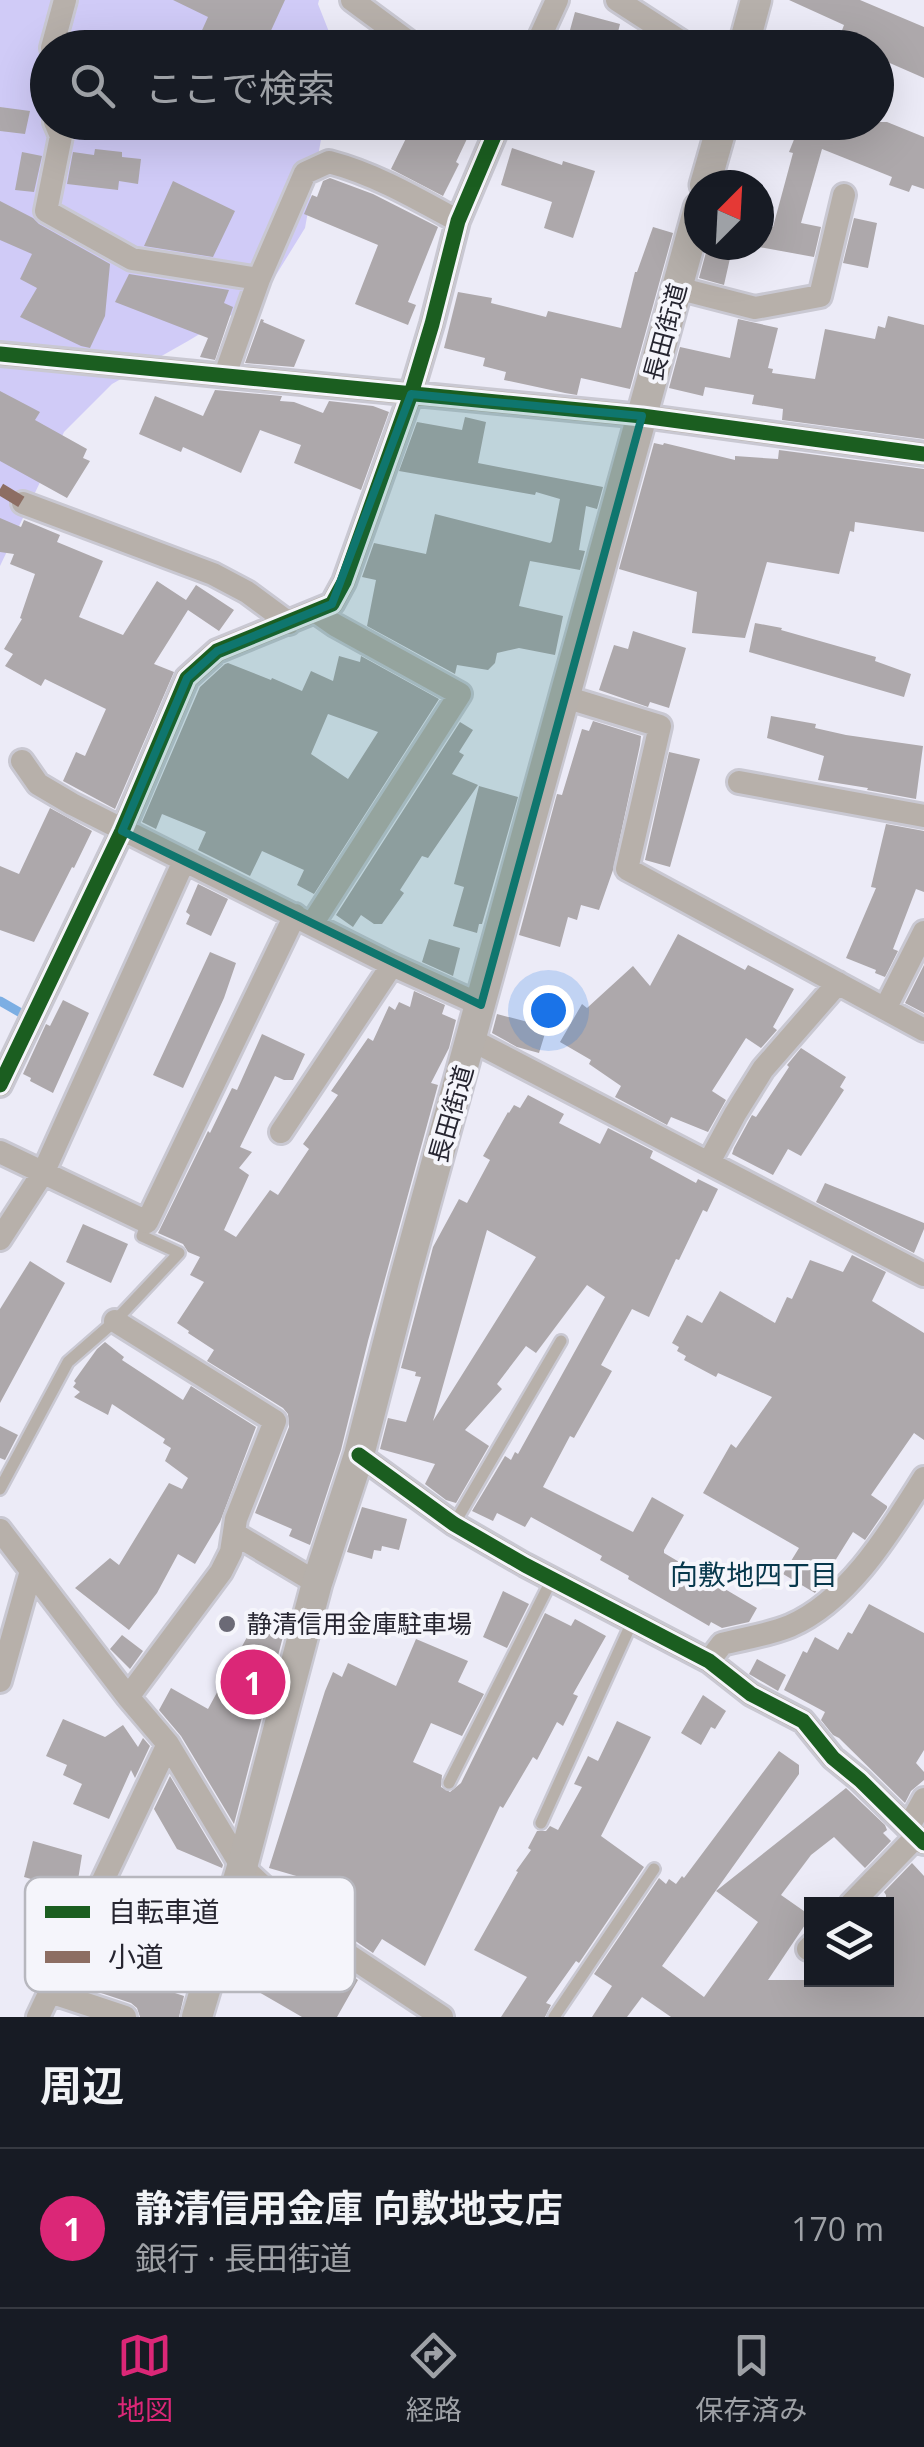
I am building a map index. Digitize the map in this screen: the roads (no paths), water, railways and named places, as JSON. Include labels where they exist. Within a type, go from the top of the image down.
[{"type":"main road","points":[[748,30],[756,0]]},
{"type":"main road","points":[[710,170],[717,140]]},
{"type":"main road","name":"長田街道","points":[[239,1877],[317,1583],[359,1455],[685,260]]},
{"type":"main road","name":"長田街道","points":[[197,2017],[204,1992]]},
{"type":"street","points":[[57,30],[65,0]]},
{"type":"street","points":[[352,0],[393,30]]},
{"type":"street","points":[[543,30],[557,0]]},
{"type":"street","points":[[617,0],[663,30]]},
{"type":"street","points":[[60,140],[46,211],[132,259],[259,279]]},
{"type":"street","points":[[0,1085],[122,830],[187,678],[217,651],[332,604],[348,573],[412,394],[458,221],[492,140]]},
{"type":"street","points":[[225,375],[259,279],[305,173],[329,162],[353,168],[458,221]]},
{"type":"street","points":[[677,288],[756,308],[820,296],[844,195]]},
{"type":"street","points":[[0,354],[642,416],[924,454]]},
{"type":"street","points":[[23,503],[214,574],[248,592],[289,624]]},
{"type":"street","points":[[0,1152],[146,1222],[303,919],[460,694],[315,611]]},
{"type":"street","points":[[566,698],[660,726],[626,870],[924,1030]]},
{"type":"street","points":[[22,761],[38,784],[122,830],[392,965],[481,1005]]},
{"type":"street","points":[[739,782],[924,816]]},
{"type":"street","points":[[0,1239],[44,1171],[184,860]]},
{"type":"street","points":[[885,1009],[924,932]]},
{"type":"street","points":[[280,1132],[392,965]]},
{"type":"street","points":[[709,1162],[763,1069],[838,984]]},
{"type":"street","points":[[472,1040],[924,1275]]},
{"type":"street","points":[[115,1321],[275,1421],[236,1518],[231,1552],[210,1590],[128,1698]]},
{"type":"street","points":[[359,1455],[454,1524],[709,1661],[751,1694],[804,1721],[833,1758],[917,1835]]},
{"type":"street","points":[[709,1661],[722,1644],[780,1630],[822,1606],[881,1546],[924,1478]]},
{"type":"street","points":[[0,1530],[128,1698],[168,1744],[242,1867],[253,1877]]},
{"type":"street","points":[[235,1534],[317,1583]]},
{"type":"street","points":[[0,1681],[32,1571]]},
{"type":"street","points":[[105,1877],[168,1744]]},
{"type":"street","points":[[858,1897],[917,1835],[924,1799]]},
{"type":"street","points":[[355,1960],[442,2017]]},
{"type":"street","points":[[38,2017],[50,1992],[125,2017]]},
{"type":"lane","points":[[0,1489],[68,1362],[115,1321],[179,1253],[142,1236],[146,1222]]},
{"type":"lane","points":[[454,1524],[562,1341]]},
{"type":"lane","points":[[448,1783],[552,1579]]},
{"type":"lane","points":[[541,1822],[632,1622]]},
{"type":"lane","points":[[554,2017],[654,1870]]},
{"type":"waterway","points":[[0,1001],[26,1016]]},
{"type":"place","name":"静清信用金庫駐車場","points":[[227,1624]]},
{"type":"place","name":"静清信用金庫 向敷地支店","points":[[253,1682]]},
{"type":"district","name":"向敷地四丁目","points":[[754,1575]]}]
